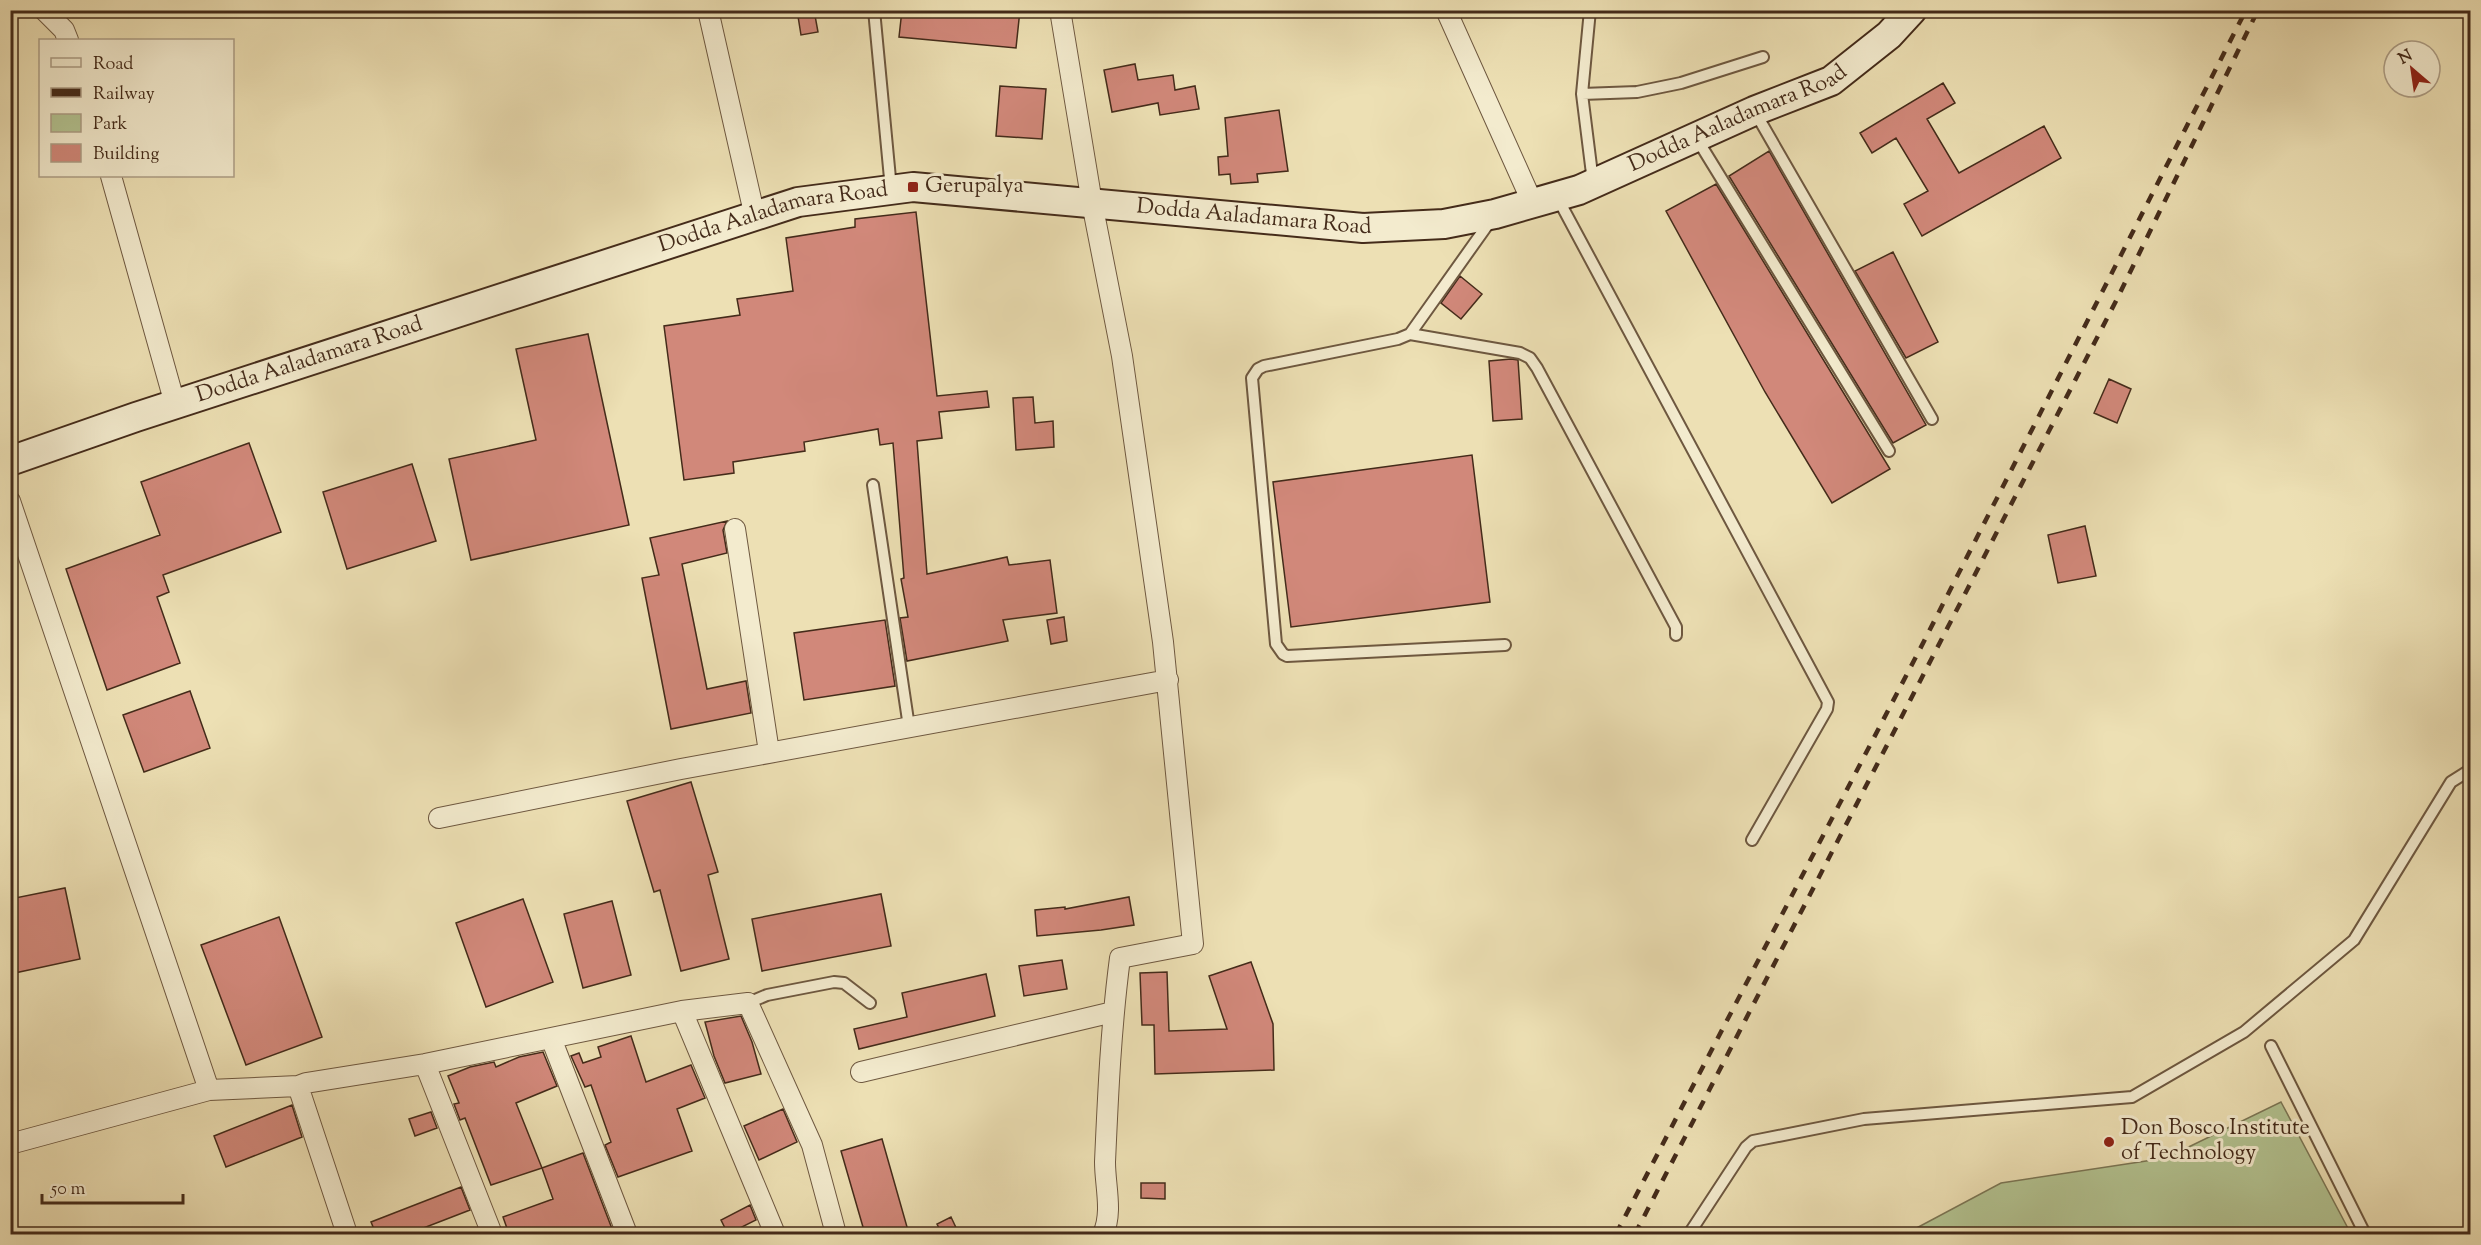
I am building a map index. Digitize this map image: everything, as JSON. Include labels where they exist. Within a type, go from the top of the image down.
[{"type":"main road","name":"Dodda Aaladamara Road","points":[[10,461],[175,404],[798,202],[914,187],[1363,228],[1444,224],[1495,214],[1545,201],[1593,183],[1696,139],[1754,111],[1831,81],[1889,35],[1912,10]]},
{"type":"street","points":[[44,10],[64,30],[68,39]]},
{"type":"street","points":[[708,10],[755,217]]},
{"type":"street","points":[[1060,10],[1092,203],[1122,356],[1168,680],[1193,944],[1120,958],[1113,1012],[1105,1165],[1108,1223],[1103,1234]]},
{"type":"street","points":[[1446,10],[1545,201]]},
{"type":"street","points":[[111,177],[175,404]]},
{"type":"street","points":[[10,501],[209,1090]]},
{"type":"street","points":[[735,529],[769,752]]},
{"type":"street","points":[[439,818],[769,752],[1168,680]]},
{"type":"street","points":[[10,1144],[209,1090],[298,1086],[424,1064],[682,1011],[748,1003],[812,1145],[836,1234]]},
{"type":"street","points":[[682,1011],[775,1234]]},
{"type":"street","points":[[861,1072],[1113,1012]]},
{"type":"street","points":[[551,1038],[627,1234]]},
{"type":"street","points":[[424,1064],[492,1234]]},
{"type":"street","points":[[298,1086],[347,1234]]},
{"type":"lane","points":[[874,10],[891,190]]},
{"type":"lane","points":[[1590,10],[1582,94],[1593,183]]},
{"type":"lane","points":[[1582,94],[1637,92],[1681,83],[1763,57]]},
{"type":"lane","points":[[1754,111],[1932,419]]},
{"type":"lane","points":[[1696,139],[1889,451]]},
{"type":"lane","points":[[1545,201],[1828,702],[1827,710],[1752,840]]},
{"type":"lane","points":[[1495,214],[1410,334],[1398,339],[1264,366],[1254,373],[1252,378],[1276,644],[1283,654],[1287,656],[1505,645]]},
{"type":"lane","points":[[1410,334],[1520,353],[1530,358],[1676,627],[1676,635]]},
{"type":"lane","points":[[873,485],[909,727]]},
{"type":"lane","points":[[1689,1234],[1746,1147],[1753,1141],[1864,1119],[2126,1098],[2244,1032],[2359,935],[2451,782],[2470,770]]},
{"type":"lane","points":[[748,1003],[767,995],[834,982],[844,982],[870,1003]]},
{"type":"lane","points":[[2271,1046],[2365,1234]]},
{"type":"green space","points":[[2281,1102],[2351,1234],[1911,1234],[1909,1232],[2001,1183],[2166,1158]]},
{"type":"building","points":[[797,10],[814,10],[818,32],[801,35]]},
{"type":"building","points":[[902,10],[1020,10],[1016,48],[899,37]]},
{"type":"building","points":[[1135,64],[1138,80],[1173,75],[1175,90],[1195,86],[1199,109],[1160,115],[1158,103],[1112,112],[1104,70]]},
{"type":"building","points":[[1943,83],[1955,103],[1927,119],[1959,173],[2044,126],[2061,158],[1922,236],[1904,204],[1928,191],[1896,138],[1872,153],[1860,133]]},
{"type":"building","points":[[1000,86],[1046,89],[1042,139],[996,136]]},
{"type":"building","points":[[1279,110],[1288,171],[1257,174],[1258,182],[1231,184],[1230,174],[1219,175],[1218,157],[1228,156],[1225,118]]},
{"type":"building","points":[[1769,151],[1926,425],[1893,443],[1729,176]]},
{"type":"building","points":[[1716,184],[1890,469],[1832,503],[1765,392],[1666,211]]},
{"type":"building","points":[[916,212],[937,396],[987,391],[989,407],[939,412],[942,438],[917,441],[927,574],[1007,557],[1009,565],[1050,560],[1057,613],[1003,620],[1008,641],[907,661],[900,618],[908,617],[901,579],[904,578],[893,443],[880,445],[878,429],[804,442],[805,451],[733,462],[734,473],[684,480],[664,326],[740,315],[737,299],[793,291],[786,238],[855,227],[855,219]]},
{"type":"building","points":[[1893,252],[1938,342],[1906,358],[1855,271]]},
{"type":"building","points":[[1460,276],[1482,294],[1461,319],[1441,303]]},
{"type":"building","points":[[588,334],[629,525],[471,560],[449,459],[536,440],[516,349]]},
{"type":"building","points":[[1518,360],[1522,419],[1493,421],[1489,361]]},
{"type":"building","points":[[2109,379],[2131,389],[2117,423],[2094,413]]},
{"type":"building","points":[[1033,397],[1035,423],[1053,421],[1054,447],[1016,450],[1013,398]]},
{"type":"building","points":[[249,443],[281,532],[163,575],[169,592],[157,597],[180,663],[107,690],[66,569],[160,535],[141,482]]},
{"type":"building","points":[[1472,455],[1490,602],[1291,627],[1273,482]]},
{"type":"building","points":[[412,464],[436,541],[347,569],[323,492]]},
{"type":"building","points":[[727,521],[723,530],[727,553],[682,564],[707,689],[746,681],[751,713],[671,729],[642,578],[659,575],[650,538]]},
{"type":"building","points":[[2085,526],[2096,576],[2058,583],[2048,535]]},
{"type":"building","points":[[1064,617],[1067,641],[1051,644],[1047,620]]},
{"type":"building","points":[[885,620],[895,686],[804,700],[794,633]]},
{"type":"building","points":[[190,691],[210,748],[144,772],[123,715]]},
{"type":"building","points":[[691,782],[718,872],[708,875],[729,959],[681,971],[660,890],[654,892],[627,801]]},
{"type":"building","points":[[65,888],[80,959],[10,974],[10,899]]},
{"type":"building","points":[[881,894],[891,946],[762,971],[752,919]]},
{"type":"building","points":[[1129,897],[1134,925],[1037,936],[1035,910],[1065,907],[1065,909]]},
{"type":"building","points":[[523,899],[553,982],[486,1007],[456,923]]},
{"type":"building","points":[[612,901],[631,975],[583,988],[564,914]]},
{"type":"building","points":[[279,917],[322,1037],[246,1065],[201,945]]},
{"type":"building","points":[[1062,960],[1067,989],[1024,996],[1019,966]]},
{"type":"building","points":[[1251,962],[1273,1024],[1274,1070],[1155,1074],[1154,1025],[1142,1025],[1140,973],[1167,972],[1169,1031],[1227,1029],[1209,976]]},
{"type":"building","points":[[986,974],[995,1016],[859,1049],[854,1029],[907,1017],[902,993]]},
{"type":"building","points":[[741,1016],[752,1042],[761,1074],[725,1083],[714,1056],[705,1022]]},
{"type":"building","points":[[631,1036],[646,1082],[691,1065],[705,1098],[677,1109],[692,1151],[618,1177],[605,1145],[611,1142],[591,1085],[585,1087],[571,1056],[579,1053],[583,1063],[601,1057],[598,1047]]},
{"type":"building","points":[[543,1052],[557,1086],[516,1103],[542,1168],[491,1185],[465,1118],[460,1120],[454,1104],[459,1103],[448,1076],[470,1067],[494,1062],[496,1067],[519,1057]]},
{"type":"building","points":[[292,1105],[302,1137],[226,1167],[214,1136]]},
{"type":"building","points":[[783,1109],[797,1142],[759,1160],[744,1126]]},
{"type":"building","points":[[431,1112],[437,1128],[415,1136],[409,1119]]},
{"type":"building","points":[[882,1139],[909,1234],[865,1234],[841,1151]]},
{"type":"building","points":[[583,1153],[614,1234],[509,1234],[503,1217],[553,1199],[542,1168]]},
{"type":"building","points":[[1141,1183],[1165,1183],[1165,1199],[1141,1198]]},
{"type":"building","points":[[461,1187],[470,1210],[408,1234],[376,1234],[371,1222]]},
{"type":"building","points":[[750,1205],[756,1220],[728,1234],[721,1220]]},
{"type":"building","points":[[951,1217],[959,1234],[942,1234],[937,1224]]},
{"type":"railway","points":[[1616,1234],[1920,649],[2246,10]]},
{"type":"railway","points":[[1635,1234],[2117,299],[2258,10]]},
{"type":"place","name":"Gerupalya","points":[[913,187]]},
{"type":"place","name":"Don Bosco Institute of Technology","points":[[2109,1142]]}]
